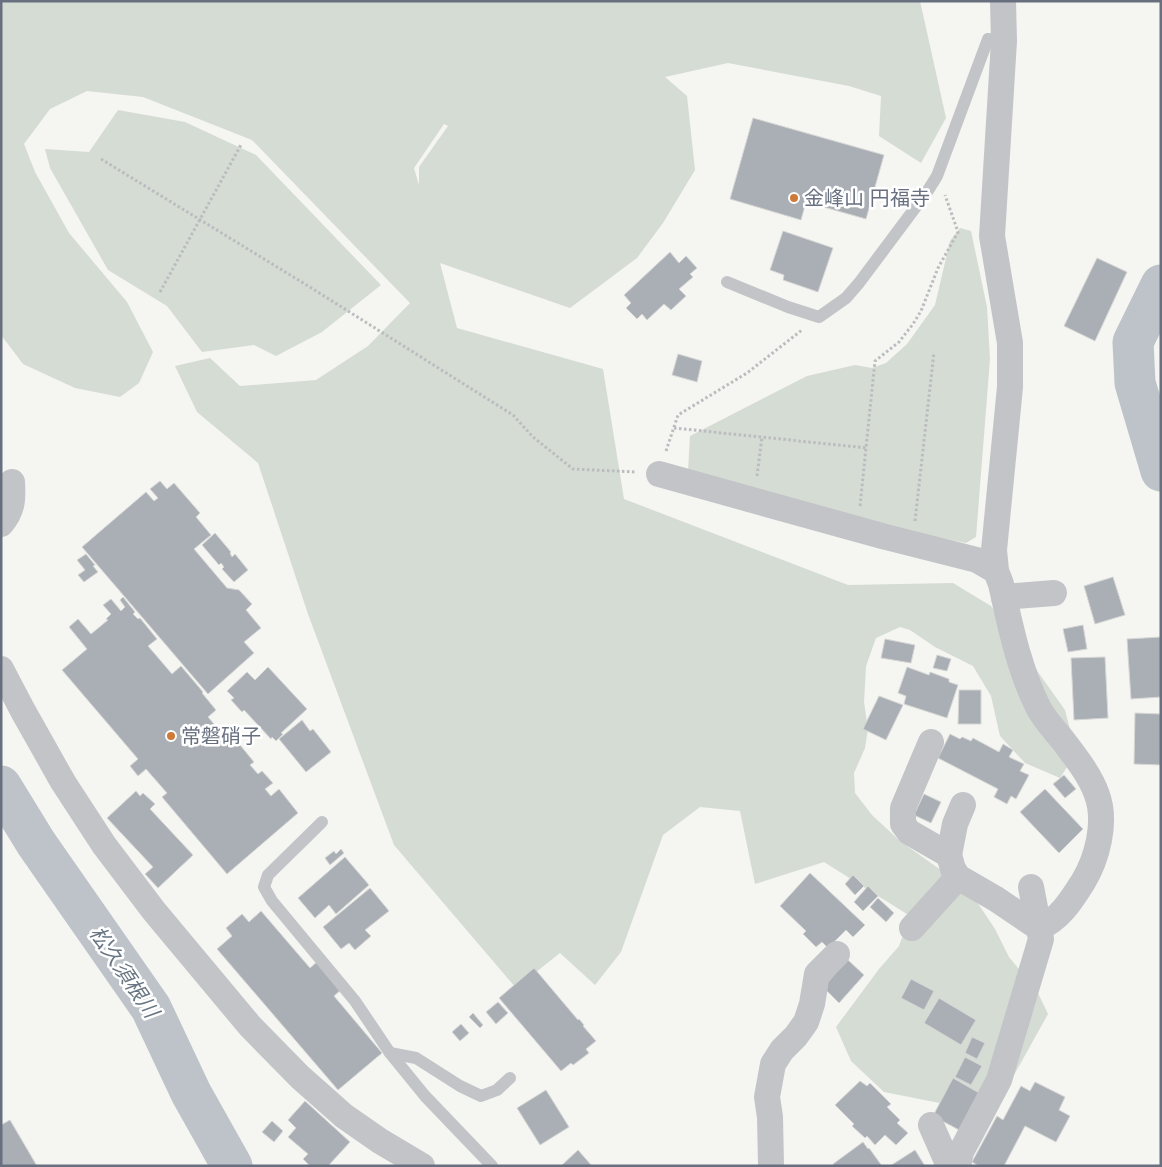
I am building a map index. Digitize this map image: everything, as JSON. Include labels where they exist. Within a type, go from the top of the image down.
[{"type":"street","points":[[1003,1],[1004,41],[992,236],[1010,343],[1010,387],[994,550],[996,571],[1029,688],[1044,717],[1065,742],[1089,778],[1100,806],[1100,840],[1091,869],[1061,914],[1051,923],[1039,928]]},
{"type":"street","points":[[659,474],[912,544],[977,560],[996,571]]},
{"type":"street","points":[[1,524],[13,501],[12,482]]},
{"type":"street","points":[[1004,597],[1054,593]]},
{"type":"street","points":[[1,669],[59,774],[104,845],[154,911],[250,1026],[300,1076],[344,1116],[380,1141],[422,1166]]},
{"type":"street","points":[[931,742],[903,808],[903,824],[909,832],[996,899],[1039,928]]},
{"type":"street","points":[[912,928],[953,866],[955,824],[962,804]]},
{"type":"street","points":[[958,1166],[961,1152],[999,1080],[1041,939],[1031,887]]},
{"type":"street","points":[[770,1166],[770,1117],[767,1097],[773,1064],[782,1050],[796,1036],[806,1022],[812,1004],[817,974],[837,954]]},
{"type":"street","points":[[931,1125],[949,1166]]},
{"type":"lane","points":[[727,282],[788,307],[819,316],[846,298],[927,192],[937,176],[988,39],[1004,41]]},
{"type":"lane","points":[[322,822],[268,875],[264,887],[272,901],[355,1001],[390,1053],[424,1096],[492,1166]]},
{"type":"lane","points":[[390,1053],[416,1058],[460,1086],[481,1096],[496,1090],[510,1078]]},
{"type":"path","points":[[160,292],[242,143]]},
{"type":"path","points":[[100,159],[313,289],[513,415],[532,437],[573,469],[659,474],[678,415],[747,373],[819,316]]},
{"type":"path","points":[[857,529],[875,361],[899,342],[913,324],[921,311],[938,268],[958,232],[937,176]]},
{"type":"path","points":[[912,544],[934,352]]},
{"type":"path","points":[[674,428],[867,448]]},
{"type":"path","points":[[757,478],[762,437]]},
{"type":"shaded area","points":[[1,1],[920,1],[946,118],[921,163],[879,136],[881,96],[849,86],[728,63],[665,77],[687,96],[695,170],[663,223],[637,258],[570,308],[440,263],[457,328],[603,369],[624,499],[848,585],[953,583],[991,606],[1065,710],[1076,753],[1060,778],[1025,763],[1000,736],[991,696],[973,666],[935,647],[910,630],[900,627],[876,638],[866,666],[864,702],[868,729],[865,748],[854,773],[855,793],[872,815],[900,841],[969,890],[995,929],[1009,957],[1037,991],[1048,1014],[980,1136],[965,1108],[884,1092],[851,1061],[836,1027],[879,969],[899,946],[910,916],[824,862],[755,884],[740,811],[700,807],[663,835],[621,952],[595,985],[560,953],[516,988],[394,845],[308,614],[258,463],[197,412],[175,366],[210,358],[240,386],[316,380],[368,346],[410,303],[252,140],[143,97],[87,91],[50,109],[24,144],[35,172],[69,233],[127,302],[153,352],[139,383],[120,397],[75,388],[23,364],[1,335]],"holes":[[[444,124],[448,126],[419,167],[419,185],[414,168]]]},
{"type":"shaded area","points":[[118,110],[185,122],[256,155],[381,285],[322,332],[276,356],[254,345],[202,352],[167,306],[108,270],[50,168],[45,149],[89,152]]},
{"type":"shaded area","points":[[960,228],[971,231],[987,307],[990,359],[976,537],[966,543],[701,491],[688,471],[690,436],[807,376],[855,365],[872,368],[886,363],[907,344],[935,305],[950,241]]},
{"type":"building","points":[[753,118],[884,155],[866,219],[806,202],[801,220],[730,199]]},
{"type":"building","points":[[783,231],[833,248],[818,292],[783,280],[784,275],[770,270]]},
{"type":"building","points":[[670,252],[679,263],[686,256],[697,268],[690,274],[693,277],[679,289],[686,296],[671,310],[664,304],[647,320],[642,314],[637,319],[626,308],[631,303],[624,295]]},
{"type":"building","points":[[1097,258],[1127,272],[1095,341],[1064,326]]},
{"type":"building","points":[[678,354],[702,361],[697,382],[672,375]]},
{"type":"building","points":[[160,481],[167,489],[174,483],[200,513],[196,517],[211,535],[194,549],[227,588],[239,590],[252,604],[246,610],[261,628],[244,642],[254,653],[208,694],[82,547],[146,492],[154,501],[158,498],[150,489]]},
{"type":"building","points":[[215,533],[231,552],[232,557],[235,554],[248,570],[234,582],[222,569],[224,567],[221,563],[219,565],[202,545]]},
{"type":"building","points":[[86,554],[98,572],[84,582],[78,575],[85,570],[77,560]]},
{"type":"building","points":[[1113,577],[1125,615],[1095,624],[1084,586]]},
{"type":"building","name":"常磐硝子","points":[[123,597],[135,612],[133,614],[138,619],[140,618],[157,639],[148,646],[172,674],[181,666],[216,710],[208,717],[226,738],[231,734],[254,762],[250,765],[258,774],[262,771],[273,783],[265,789],[271,796],[279,789],[298,813],[227,874],[162,797],[167,793],[146,769],[138,776],[130,766],[138,759],[62,670],[87,649],[69,627],[78,619],[91,634],[108,620],[106,619],[111,614],[103,605],[111,599],[121,611],[125,607],[120,600]]},
{"type":"building","points":[[1083,625],[1087,649],[1068,652],[1063,629]]},
{"type":"building","points":[[1161,637],[1161,697],[1131,699],[1127,639]]},
{"type":"building","points":[[885,639],[915,645],[911,663],[881,658]]},
{"type":"building","points":[[937,655],[951,659],[947,671],[933,668]]},
{"type":"building","points":[[1105,657],[1108,718],[1074,720],[1071,658]]},
{"type":"building","points":[[268,667],[307,709],[281,733],[283,734],[276,741],[272,737],[271,739],[244,710],[242,712],[231,700],[234,698],[227,691],[247,672],[255,680]]},
{"type":"building","points":[[907,667],[929,675],[930,672],[949,679],[949,682],[958,685],[947,718],[904,704],[906,696],[898,693]]},
{"type":"building","points":[[959,690],[981,690],[981,724],[958,724]]},
{"type":"building","points":[[879,696],[903,705],[886,740],[863,729]]},
{"type":"building","points":[[1135,713],[1161,714],[1161,765],[1134,764]]},
{"type":"building","points":[[302,720],[310,731],[313,729],[331,752],[306,772],[279,739]]},
{"type":"building","points":[[950,734],[960,739],[962,737],[971,741],[973,738],[999,752],[1003,744],[1013,750],[1009,757],[1024,764],[1020,771],[1029,775],[1016,799],[1011,796],[1007,804],[994,797],[998,789],[938,758]]},
{"type":"building","points":[[1064,775],[1076,789],[1065,798],[1053,784]]},
{"type":"building","points":[[1045,789],[1083,829],[1059,853],[1020,812]]},
{"type":"building","points":[[136,791],[140,796],[143,793],[155,804],[150,809],[193,855],[158,888],[145,874],[153,867],[107,818]]},
{"type":"building","points":[[924,794],[941,802],[931,823],[914,815]]},
{"type":"building","points":[[341,849],[344,853],[330,865],[325,858],[334,851],[336,854]]},
{"type":"building","points":[[345,857],[369,885],[336,914],[329,905],[315,918],[298,898]]},
{"type":"building","points":[[810,873],[865,925],[853,937],[846,930],[828,948],[822,942],[816,947],[803,934],[806,931],[780,906]]},
{"type":"building","points":[[853,875],[864,886],[855,895],[845,884]]},
{"type":"building","points":[[868,886],[878,896],[863,911],[854,902]]},
{"type":"building","points":[[370,888],[389,911],[365,930],[371,936],[355,950],[349,943],[341,949],[323,927]]},
{"type":"building","points":[[878,898],[894,913],[886,922],[870,907]]},
{"type":"building","points":[[261,911],[310,968],[318,961],[342,989],[334,996],[382,1053],[338,1090],[217,949],[232,936],[226,928],[242,914],[249,922]]},
{"type":"building","points":[[848,960],[864,975],[839,1003],[823,987]]},
{"type":"building","points":[[534,968],[596,1041],[586,1049],[589,1053],[561,1071],[499,998]]},
{"type":"building","points":[[911,979],[934,991],[924,1010],[901,998]]},
{"type":"building","points":[[939,998],[976,1020],[961,1045],[924,1023]]},
{"type":"building","points":[[498,1002],[508,1013],[496,1024],[486,1012]]},
{"type":"building","points":[[473,1013],[483,1025],[480,1028],[469,1017]]},
{"type":"building","points":[[461,1024],[469,1033],[460,1041],[452,1032]]},
{"type":"building","points":[[972,1037],[985,1043],[977,1059],[965,1053]]},
{"type":"building","points":[[965,1057],[982,1066],[971,1085],[955,1077]]},
{"type":"building","points":[[953,1078],[981,1094],[961,1131],[933,1116]]},
{"type":"building","points":[[860,1081],[867,1086],[870,1083],[891,1104],[887,1107],[900,1120],[897,1123],[908,1133],[896,1145],[885,1135],[875,1145],[867,1136],[865,1138],[852,1126],[854,1124],[835,1105]]},
{"type":"building","points":[[1035,1082],[1065,1097],[1059,1110],[1070,1116],[1056,1142],[1025,1126],[1004,1166],[979,1166],[972,1162],[997,1116],[1003,1120],[1021,1086],[1030,1091]]},
{"type":"building","points":[[546,1090],[569,1127],[540,1145],[517,1108]]},
{"type":"building","points":[[305,1101],[350,1142],[328,1166],[310,1166],[303,1159],[308,1154],[288,1137],[296,1128],[288,1120]]},
{"type":"building","points":[[10,1120],[37,1166],[1,1166],[1,1125]]},
{"type":"building","points":[[272,1121],[283,1131],[274,1142],[262,1132]]},
{"type":"building","points":[[863,1142],[882,1166],[834,1166],[833,1164]]},
{"type":"building","points":[[578,1150],[592,1166],[561,1166]]},
{"type":"building","points":[[915,1150],[925,1166],[890,1166]]},
{"type":"waterway","points":[[1161,285],[1133,342],[1135,383],[1161,471]]},
{"type":"waterway","name":"松久須根川","points":[[1,786],[36,843],[151,1008],[191,1093],[232,1166]]},
{"type":"place","name":"金峰山 円福寺","points":[[794,198]]},
{"type":"place","name":"常磐硝子","points":[[171,736]]}]
